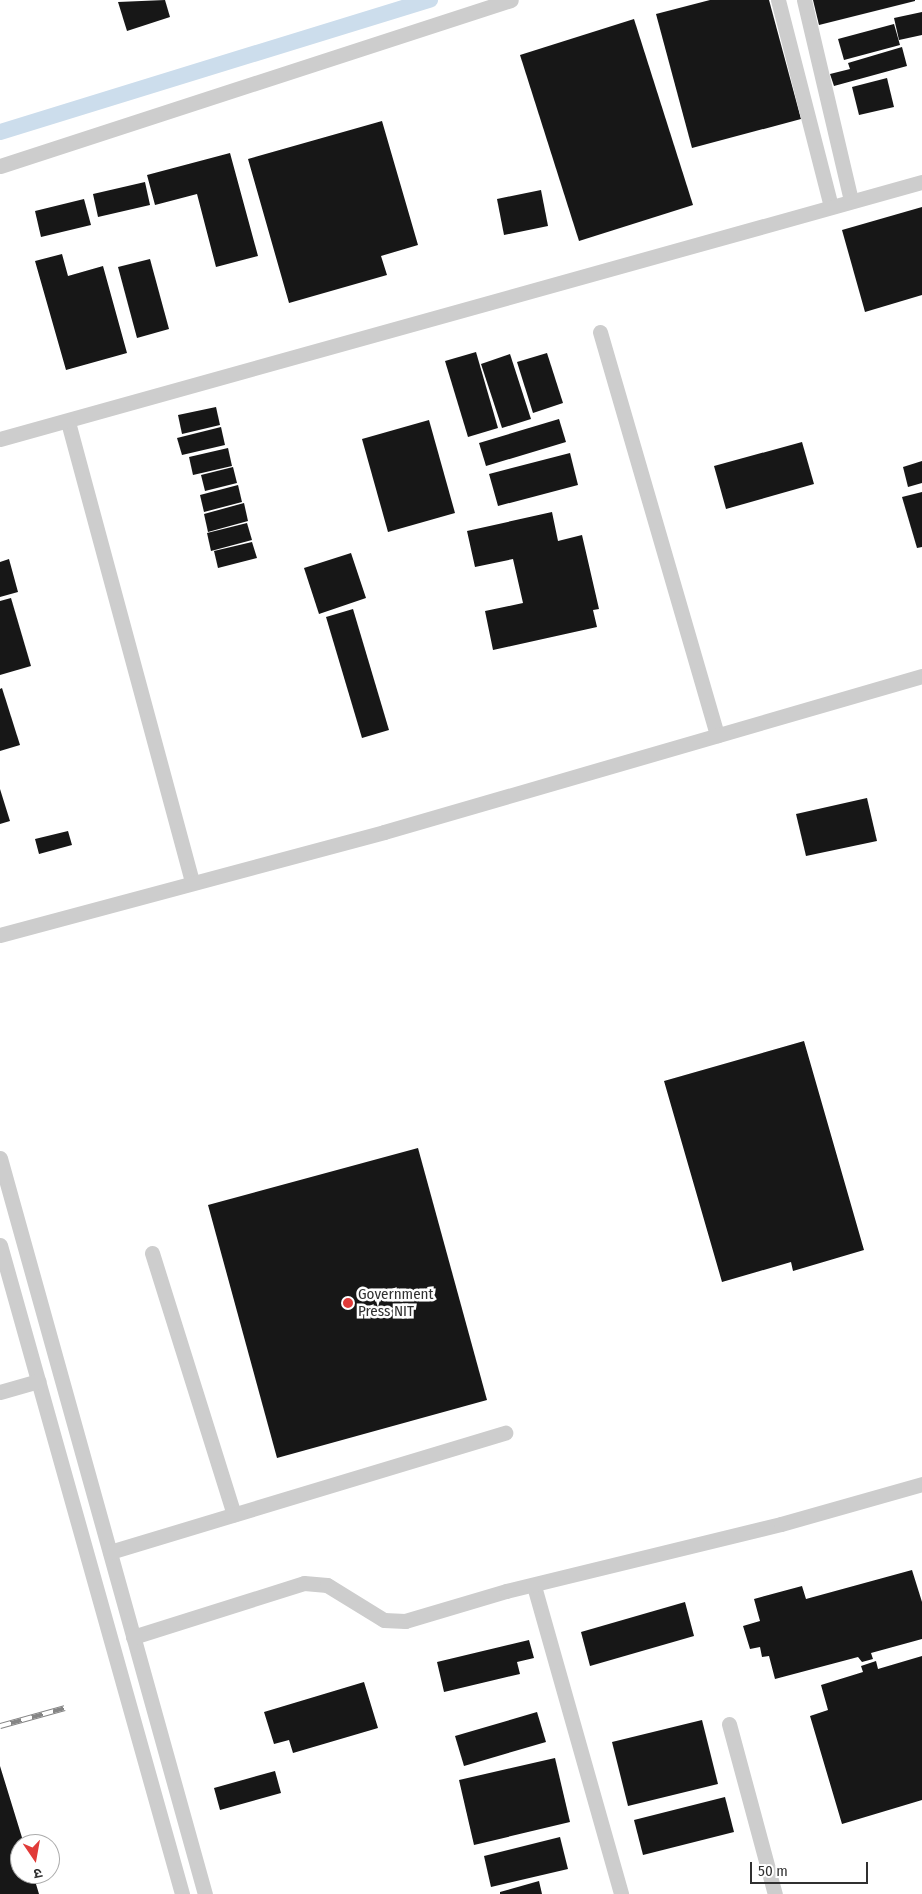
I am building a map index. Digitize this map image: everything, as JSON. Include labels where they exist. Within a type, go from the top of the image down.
[{"type":"street","points":[[0,166],[511,0]]},
{"type":"street","points":[[778,0],[832,206]]},
{"type":"street","points":[[804,0],[850,201]]},
{"type":"street","points":[[0,440],[922,182]]},
{"type":"street","points":[[600,332],[717,735]]},
{"type":"street","points":[[68,422],[192,883]]},
{"type":"street","points":[[0,935],[192,883],[922,676]]},
{"type":"street","points":[[0,1158],[205,1894]]},
{"type":"street","points":[[0,1245],[182,1894]]},
{"type":"street","points":[[152,1253],[234,1514]]},
{"type":"street","points":[[0,1392],[38,1381]]},
{"type":"street","points":[[110,1552],[505,1433]]},
{"type":"street","points":[[133,1637],[304,1583],[327,1585],[384,1620],[405,1621],[922,1484]]},
{"type":"street","points":[[534,1586],[621,1894]]},
{"type":"street","points":[[729,1724],[775,1894]]},
{"type":"building","points":[[165,0],[170,17],[127,31],[118,2]]},
{"type":"building","points":[[710,0],[769,0],[801,119],[692,148],[656,14]]},
{"type":"building","points":[[813,0],[915,0],[915,1],[819,25]]},
{"type":"building","points":[[922,12],[922,35],[899,40],[894,18]]},
{"type":"building","points":[[634,19],[693,205],[579,241],[520,55]]},
{"type":"building","points":[[894,24],[900,45],[844,60],[838,39]]},
{"type":"building","points":[[902,47],[907,66],[834,86],[830,74],[850,69],[848,63]]},
{"type":"building","points":[[887,78],[894,107],[859,115],[852,87]]},
{"type":"building","points":[[382,121],[418,245],[381,256],[387,275],[289,303],[248,159]]},
{"type":"building","points":[[230,153],[258,256],[216,267],[197,194],[155,205],[147,175]]},
{"type":"building","points":[[145,182],[150,205],[98,217],[93,194]]},
{"type":"building","points":[[541,190],[548,226],[504,235],[497,199]]},
{"type":"building","points":[[84,199],[91,225],[41,237],[35,211]]},
{"type":"building","points":[[922,207],[922,295],[865,312],[842,230]]},
{"type":"building","points":[[62,254],[68,276],[103,266],[127,353],[66,370],[35,261]]},
{"type":"building","points":[[150,259],[169,329],[137,338],[118,267]]},
{"type":"building","points":[[476,352],[498,428],[468,437],[445,361]]},
{"type":"building","points":[[547,353],[563,403],[533,413],[517,362]]},
{"type":"building","points":[[510,354],[531,419],[502,428],[481,364]]},
{"type":"building","points":[[216,407],[220,425],[182,434],[178,415]]},
{"type":"building","points":[[559,419],[566,442],[486,466],[479,443]]},
{"type":"building","points":[[429,420],[455,513],[388,532],[362,439]]},
{"type":"building","points":[[221,427],[225,445],[182,455],[177,438]]},
{"type":"building","points":[[802,442],[814,484],[726,509],[714,466]]},
{"type":"building","points":[[228,448],[232,466],[193,475],[189,457]]},
{"type":"building","points":[[570,453],[578,485],[498,506],[489,474]]},
{"type":"building","points":[[922,461],[922,483],[908,487],[903,467]]},
{"type":"building","points":[[233,467],[237,483],[205,491],[201,475]]},
{"type":"building","points":[[238,485],[242,502],[204,512],[200,495]]},
{"type":"building","points":[[922,492],[922,547],[917,548],[902,497]]},
{"type":"building","points":[[244,503],[248,521],[208,532],[204,514]]},
{"type":"building","points":[[552,512],[558,541],[582,535],[599,609],[593,610],[597,627],[493,650],[485,611],[523,603],[513,559],[475,567],[467,531]]},
{"type":"building","points":[[247,523],[252,540],[211,551],[207,533]]},
{"type":"building","points":[[252,542],[257,558],[218,568],[214,551]]},
{"type":"building","points":[[351,553],[366,598],[319,614],[304,568]]},
{"type":"building","points":[[9,559],[18,592],[0,597],[0,562]]},
{"type":"building","points":[[11,598],[31,666],[0,675],[0,601]]},
{"type":"building","points":[[353,609],[389,730],[362,738],[326,617]]},
{"type":"building","points":[[2,688],[20,745],[0,751],[0,689]]},
{"type":"building","points":[[0,789],[10,821],[0,824]]},
{"type":"building","points":[[867,798],[877,841],[806,856],[796,814]]},
{"type":"building","points":[[68,831],[72,845],[39,854],[35,839]]},
{"type":"building","points":[[804,1041],[864,1250],[793,1271],[791,1262],[722,1282],[664,1081]]},
{"type":"building","name":"Government Press NIT","points":[[418,1148],[487,1400],[277,1458],[208,1205]]},
{"type":"building","points":[[912,1570],[922,1602],[922,1639],[871,1653],[873,1659],[862,1662],[858,1657],[775,1679],[769,1656],[762,1657],[760,1647],[750,1649],[743,1626],[760,1621],[754,1599],[802,1586],[806,1599]]},
{"type":"building","points":[[685,1602],[694,1636],[590,1666],[581,1632]]},
{"type":"building","points":[[529,1640],[534,1658],[517,1662],[520,1674],[444,1692],[437,1662]]},
{"type":"building","points":[[922,1656],[922,1800],[842,1824],[810,1716],[828,1710],[821,1685],[863,1672],[861,1666],[876,1661],[878,1669]]},
{"type":"building","points":[[364,1682],[378,1728],[293,1753],[289,1740],[274,1744],[264,1712]]},
{"type":"building","points":[[537,1712],[546,1742],[464,1766],[455,1736]]},
{"type":"building","points":[[702,1720],[718,1784],[628,1806],[612,1742]]},
{"type":"building","points":[[555,1758],[570,1822],[474,1845],[459,1780]]},
{"type":"building","points":[[0,1766],[21,1834],[10,1834],[10,1884],[36,1884],[39,1894],[0,1894]]},
{"type":"building","points":[[275,1771],[281,1793],[220,1810],[214,1788]]},
{"type":"building","points":[[725,1797],[734,1832],[643,1855],[634,1820]]},
{"type":"building","points":[[560,1837],[568,1869],[491,1887],[484,1856]]},
{"type":"building","points":[[539,1881],[542,1894],[500,1894],[500,1892]]},
{"type":"waterway","points":[[0,132],[430,0]]},
{"type":"railway","points":[[0,1726],[65,1708]]},
{"type":"place","name":"Government Press NIT","points":[[348,1303]]}]
